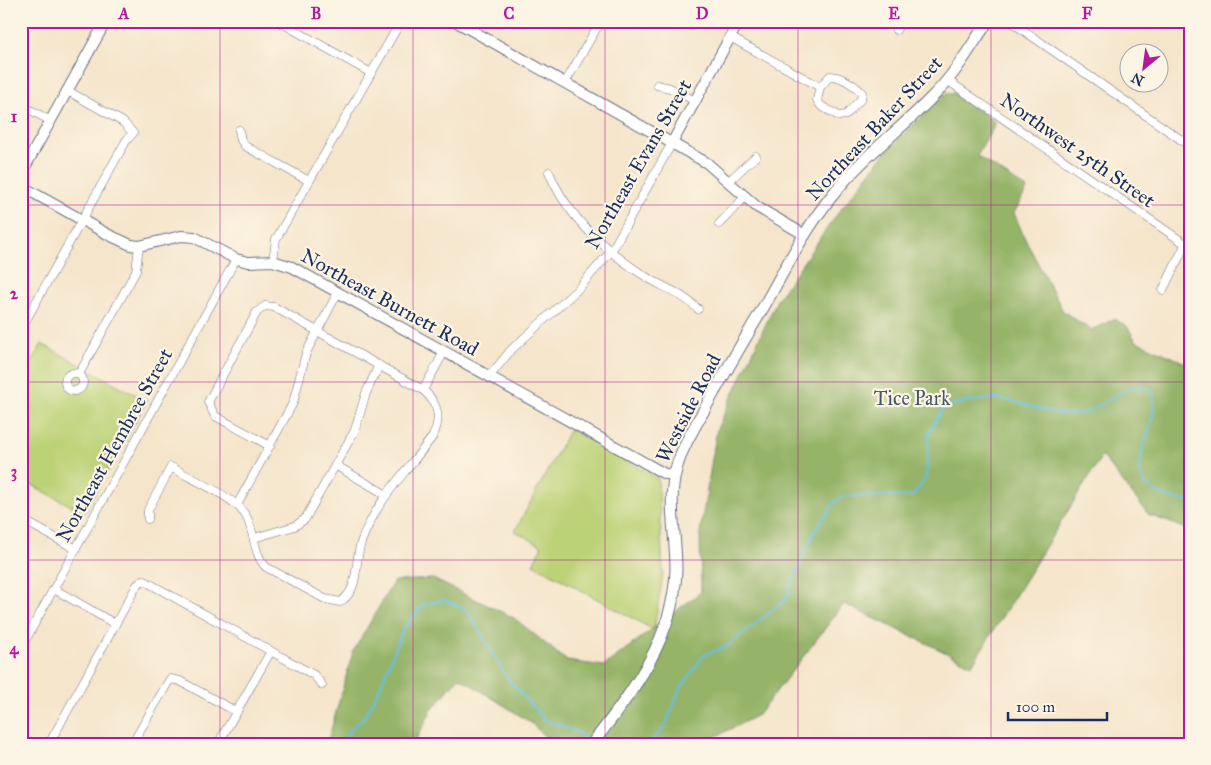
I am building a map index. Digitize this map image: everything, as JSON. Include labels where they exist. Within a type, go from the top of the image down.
[{"type":"main road","name":"Northeast Baker Street","points":[[805,235],[843,182],[924,106],[947,80],[988,21]]},
{"type":"main road","name":"Westside Road","points":[[592,744],[641,677],[653,656],[673,599],[676,571],[671,510],[674,474],[695,428],[805,235]]},
{"type":"street","points":[[21,174],[106,21]]},
{"type":"street","points":[[278,21],[371,73]]},
{"type":"street","points":[[21,186],[122,242],[139,246],[181,236],[194,237],[236,259],[248,262],[273,261],[276,239],[401,21]]},
{"type":"street","points":[[455,21],[707,163],[763,211],[805,235]]},
{"type":"street","points":[[565,83],[596,29],[605,21]]},
{"type":"street","name":"Northeast Evans Street","points":[[489,376],[511,350],[578,289],[612,250],[739,21]]},
{"type":"street","points":[[896,30],[902,21]]},
{"type":"street","points":[[1010,21],[1190,146]]},
{"type":"street","points":[[730,37],[820,87]]},
{"type":"street","points":[[830,76],[836,76],[858,88],[862,93],[862,99],[846,115],[839,116],[820,106],[817,100],[820,87],[830,76]]},
{"type":"street","name":"Northwest 25th Street","points":[[947,80],[1187,246]]},
{"type":"street","points":[[657,85],[670,88],[695,101]]},
{"type":"street","points":[[21,329],[126,141],[133,133],[123,122],[68,91]]},
{"type":"street","points":[[21,105],[51,121]]},
{"type":"street","points":[[239,130],[245,146],[309,182]]},
{"type":"street","points":[[729,181],[756,156]]},
{"type":"street","points":[[549,172],[556,191],[566,206],[612,250],[642,274],[687,298],[698,309]]},
{"type":"street","points":[[720,224],[745,197]]},
{"type":"street","points":[[79,374],[136,271],[139,246]]},
{"type":"street","points":[[1163,290],[1187,246]]},
{"type":"street","name":"Northeast Hembree Street","points":[[21,648],[236,259]]},
{"type":"street","name":"Northeast Burnett Road","points":[[273,261],[292,267],[665,474],[674,474]]},
{"type":"street","points":[[237,505],[293,403],[306,353],[338,292]]},
{"type":"street","points":[[148,520],[148,510],[172,467],[237,505],[246,517],[259,558],[266,566],[325,599],[340,602],[353,590],[360,546],[367,525],[385,494],[416,458],[437,428],[438,408],[432,397],[423,390],[274,307],[265,306],[257,312],[208,402],[210,410],[215,416],[270,446]]},
{"type":"street","points":[[423,390],[444,352]]},
{"type":"street","points":[[254,538],[302,523],[355,430],[366,394],[379,365]]},
{"type":"street","points":[[335,465],[385,494]]},
{"type":"street","points":[[21,519],[76,549]]},
{"type":"street","points":[[49,744],[137,585],[143,580],[314,675],[322,685]]},
{"type":"street","points":[[54,589],[115,624]]},
{"type":"street","points":[[218,744],[271,651]]},
{"type":"street","points":[[132,744],[170,679],[180,681],[237,712]]},
{"type":"green space","name":"Tice Park","points":[[947,93],[954,93],[996,123],[977,156],[1027,189],[1014,213],[1025,239],[1063,311],[1091,330],[1114,319],[1127,326],[1136,341],[1190,365],[1190,530],[1149,515],[1102,456],[972,665],[844,604],[758,715],[701,744],[552,744],[530,722],[459,677],[431,711],[414,744],[327,744],[353,652],[394,581],[433,579],[514,618],[567,661],[604,666],[701,592],[700,532],[717,429],[778,298],[838,213],[890,147]]},
{"type":"green space","points":[[42,344],[147,401],[84,513],[21,479],[21,381]]},
{"type":"green space","points":[[570,429],[658,478],[663,574],[654,630],[533,564],[542,546],[515,531]]},
{"type":"waterway","points":[[648,744],[664,729],[680,689],[704,655],[726,647],[785,600],[815,530],[835,502],[844,496],[913,496],[926,477],[929,433],[944,406],[1000,399],[1043,410],[1075,414],[1095,409],[1125,390],[1133,388],[1152,390],[1154,407],[1141,457],[1140,472],[1146,485],[1162,495],[1190,502]]},
{"type":"waterway","points":[[350,744],[347,733],[366,715],[381,685],[402,631],[423,605],[444,600],[467,610],[508,679],[545,720],[577,732],[589,740]]}]
